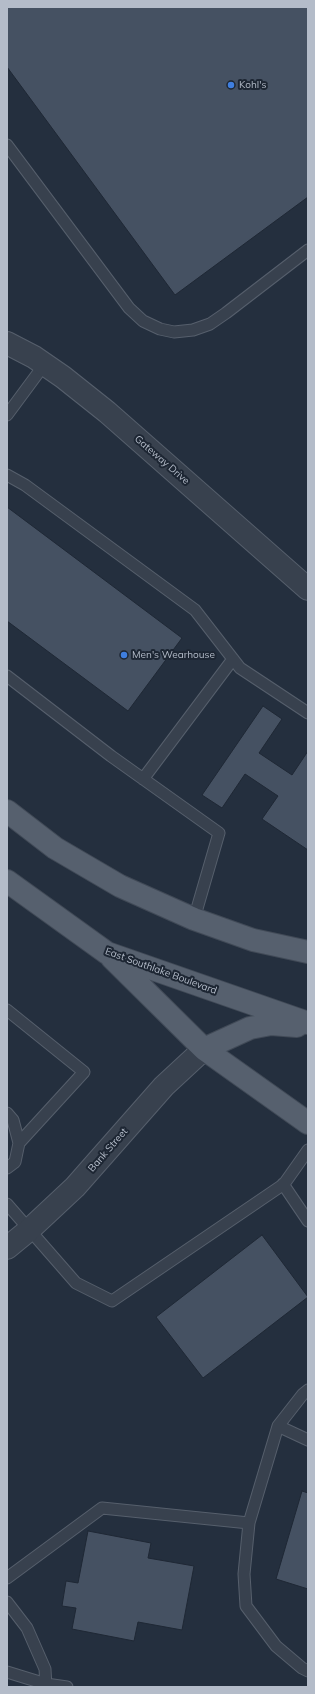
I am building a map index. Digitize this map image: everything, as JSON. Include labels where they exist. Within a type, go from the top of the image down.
[{"type":"main road","points":[[7,812],[55,848],[120,886],[194,919],[253,940],[308,952]]},
{"type":"main road","name":"East Southlake Boulevard","points":[[7,881],[107,953],[308,1023]]},
{"type":"main road","points":[[107,953],[204,1049],[308,1123]]},
{"type":"main road","points":[[204,1049],[250,1028],[271,1024],[308,1026]]},
{"type":"street","name":"Gateway Drive","points":[[7,343],[34,357],[63,377],[107,412],[308,589]]},
{"type":"street","name":"Bank Street","points":[[7,1248],[29,1230],[75,1187],[164,1086],[204,1049]]},
{"type":"lane","points":[[7,145],[130,308],[143,321],[160,329],[174,332],[193,330],[210,324],[308,250]]},
{"type":"lane","points":[[7,415],[44,365]]},
{"type":"lane","points":[[7,475],[25,485],[195,610],[240,668],[308,713]]},
{"type":"lane","points":[[143,779],[233,659]]},
{"type":"lane","points":[[7,676],[111,756],[219,833],[194,919]]},
{"type":"lane","points":[[7,1010],[84,1072],[19,1143]]},
{"type":"lane","points":[[7,1113],[13,1120],[19,1143],[15,1162],[7,1168]]},
{"type":"lane","points":[[7,1204],[76,1283],[112,1301],[283,1184],[308,1150]]},
{"type":"lane","points":[[283,1184],[308,1221]]},
{"type":"lane","points":[[308,1390],[303,1394],[278,1426],[249,1523],[244,1574],[246,1606],[276,1646],[302,1668],[308,1671]]},
{"type":"lane","points":[[278,1426],[308,1440]]},
{"type":"lane","points":[[7,1578],[102,1508],[249,1523]]},
{"type":"lane","points":[[7,1602],[26,1628],[45,1669],[46,1686]]},
{"type":"lane","points":[[7,1672],[46,1686],[67,1687]]},
{"type":"building","points":[[7,7],[308,7],[308,197],[175,295],[7,67]]},
{"type":"building","points":[[7,507],[182,638],[128,711],[7,621]]},
{"type":"building","points":[[263,706],[282,719],[259,753],[292,775],[308,751],[308,850],[262,819],[278,796],[245,774],[222,808],[202,795]]},
{"type":"building","points":[[262,1235],[308,1297],[203,1378],[156,1317]]},
{"type":"building","points":[[302,1491],[308,1493],[308,1589],[276,1579]]},
{"type":"building","points":[[88,1531],[151,1543],[148,1558],[194,1566],[182,1630],[138,1622],[134,1641],[72,1629],[76,1608],[62,1606],[66,1581],[78,1583]]},
{"type":"place","name":"Kohl's","points":[[231,85]]},
{"type":"place","name":"Men's Wearhouse","points":[[124,655]]}]
